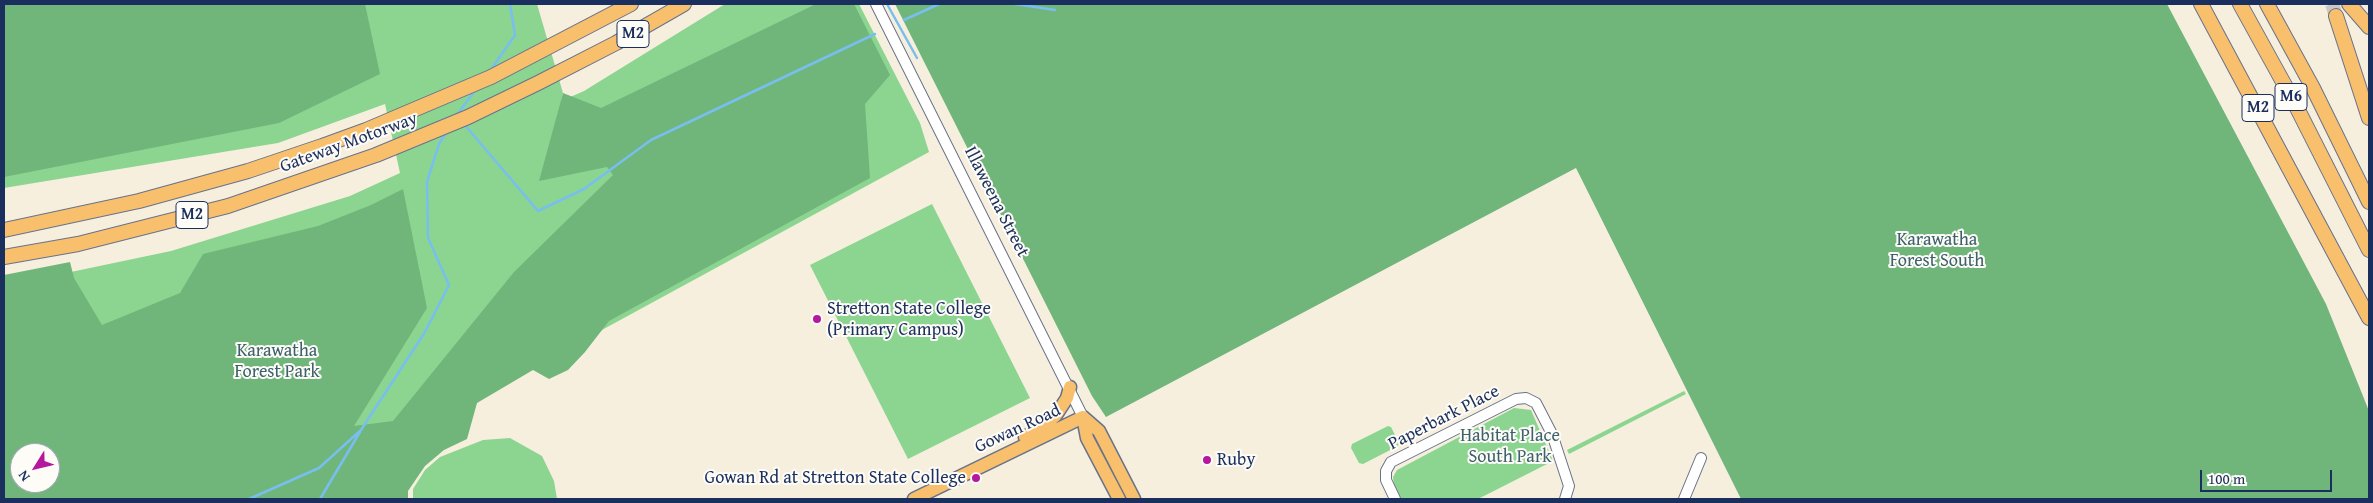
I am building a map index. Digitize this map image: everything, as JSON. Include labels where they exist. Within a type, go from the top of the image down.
[{"type":"highway","name":"Gateway Motorway","points":[[4,230],[98,211],[200,185],[280,161],[366,130],[476,84],[631,4]]},
{"type":"highway","name":"Gateway Motorway","points":[[4,257],[78,244],[220,208],[376,155],[468,117],[580,62],[684,4]]},
{"type":"highway","name":"M2","points":[[2201,4],[2369,318]]},
{"type":"highway","name":"M6","points":[[2240,4],[2288,91],[2369,250]]},
{"type":"highway","name":"M6","points":[[2267,4],[2313,88],[2369,202]]},
{"type":"highway","points":[[2349,4],[2369,27]]},
{"type":"highway","points":[[2336,16],[2369,118]]},
{"type":"main road","points":[[999,457],[1056,415],[1067,398],[1070,387]]},
{"type":"main road","name":"Gowan Road","points":[[914,499],[1083,417]]},
{"type":"main road","name":"Illaweena Street","points":[[1083,417],[1088,438],[1119,499]]},
{"type":"main road","name":"Illaweena Street","points":[[1083,417],[1099,431],[1134,499]]},
{"type":"street","name":"Illaweena Street","points":[[876,4],[1070,387],[1083,417]]},
{"type":"street","name":"Paperbark Place","points":[[1395,499],[1386,480],[1386,470],[1391,462],[1516,399],[1526,398],[1536,403],[1552,434],[1570,486],[1565,499]]},
{"type":"street","points":[[1684,499],[1701,458]]},
{"type":"green space","name":"Karawatha Forest Park","points":[[4,4],[537,4],[563,93],[561,101],[584,91],[725,4],[859,4],[920,123],[929,152],[385,448],[358,499],[4,499],[4,286],[171,251],[350,196],[400,173],[385,104],[278,143],[4,188]]},
{"type":"green space","points":[[4,4],[365,4],[380,74],[279,123],[4,177]]},
{"type":"green space","name":"Karawatha Forest Park","points":[[816,4],[854,4],[890,75],[865,104],[870,178],[609,321],[568,370],[549,379],[533,370],[477,403],[467,439],[444,450],[425,466],[408,491],[408,499],[4,499],[4,275],[70,262],[74,278],[102,325],[180,293],[203,254],[318,226],[371,205],[403,189],[427,308],[354,426],[393,421],[514,272],[613,175],[607,167],[539,181],[563,93],[601,108]]},
{"type":"green space","name":"Karawatha Forest South","points":[[895,4],[2167,4],[2326,304],[2369,411],[2369,499],[1741,499],[1576,168],[1106,417],[1092,396]]},
{"type":"green space","points":[[932,204],[1030,398],[908,459],[810,265]]},
{"type":"green space","points":[[1684,391],[1686,394],[1569,454],[1567,450]]},
{"type":"green space","name":"Habitat Place South Park","points":[[1514,408],[1531,410],[1553,461],[1478,499],[1401,499],[1394,486],[1393,477],[1397,470]]},
{"type":"green space","points":[[1388,426],[1391,427],[1399,443],[1398,446],[1363,464],[1359,463],[1351,448],[1352,444]]},
{"type":"green space","points":[[510,438],[542,456],[554,481],[557,499],[413,499],[413,489],[425,470],[440,457],[483,440]]},
{"type":"waterway","points":[[490,71],[515,35],[510,4]]},
{"type":"waterway","points":[[887,4],[917,58]]},
{"type":"waterway","points":[[904,20],[939,4]]},
{"type":"waterway","points":[[1015,4],[1055,10]]},
{"type":"waterway","points":[[464,124],[538,211],[584,189],[651,140],[875,34]]},
{"type":"waterway","points":[[457,115],[476,89]]},
{"type":"waterway","points":[[249,499],[319,468],[361,430],[425,332],[449,285],[428,238],[427,182],[439,144],[446,133]]},
{"type":"waterway","points":[[320,499],[360,432]]},
{"type":"tunnel","points":[[2332,4],[2336,16]]},
{"type":"place","name":"Stretton State College (Primary Campus)","points":[[817,319]]},
{"type":"place","name":"Ruby","points":[[1207,460]]},
{"type":"place","name":"Gowan Rd at Stretton State College","points":[[976,478]]}]
